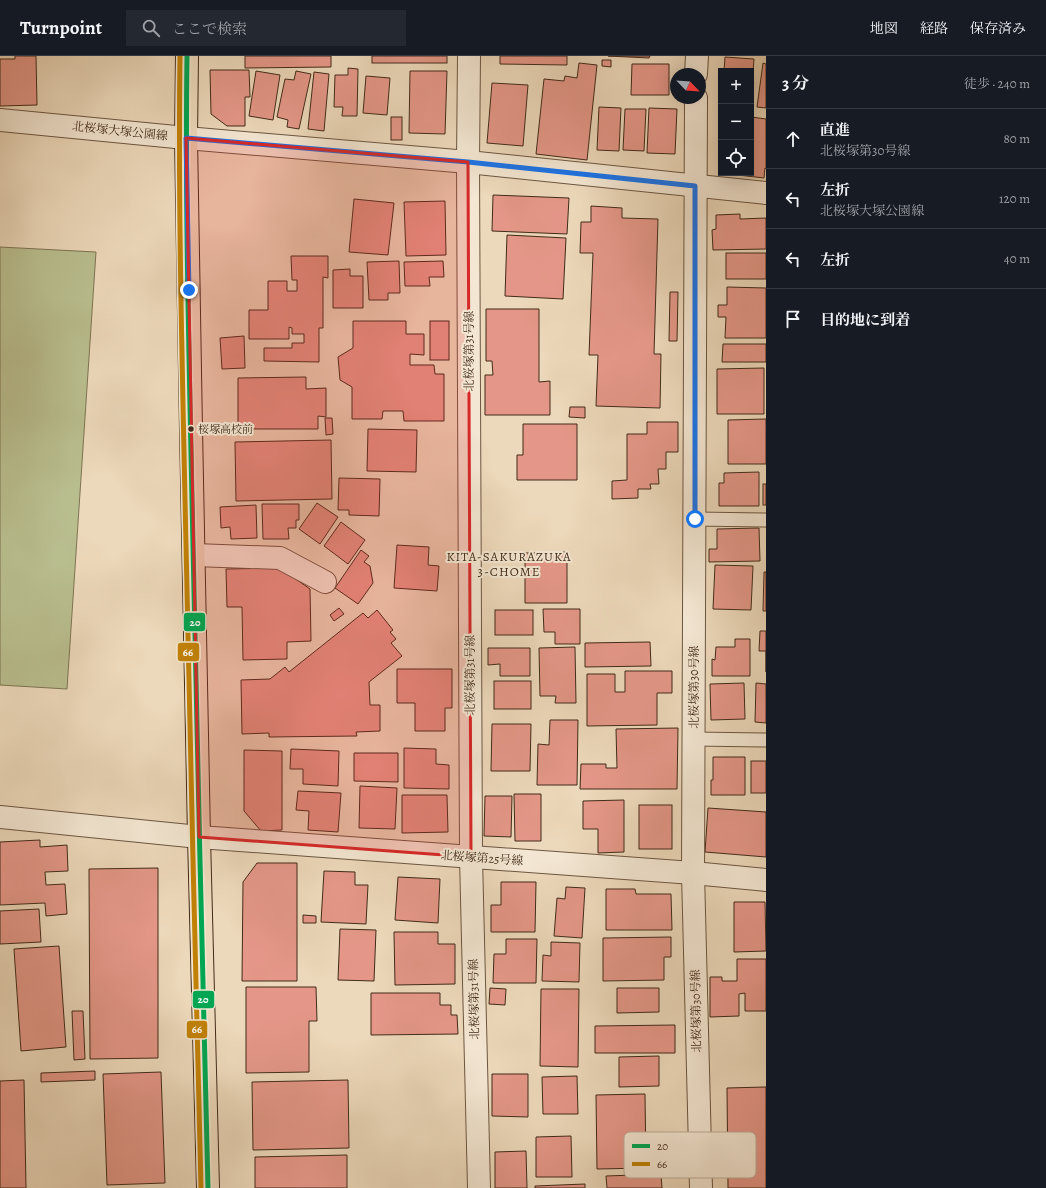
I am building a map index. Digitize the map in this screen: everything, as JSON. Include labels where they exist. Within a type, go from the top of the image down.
[{"type":"main road","points":[[187,56],[186,138],[199,837],[208,1188]]},
{"type":"street","name":"北桜塚第31号線","points":[[469,56],[468,162],[471,857],[479,1188]]},
{"type":"street","points":[[696,68],[697,56]]},
{"type":"street","name":"北桜塚第30号線","points":[[696,104],[693,873],[700,1132]]},
{"type":"street","name":"北桜塚大塚公園線","points":[[0,120],[186,138],[468,162],[766,193]]},
{"type":"street","points":[[194,555],[280,558],[325,582]]},
{"type":"street","name":"北桜塚第25号線","points":[[0,817],[199,837],[693,873],[766,880]]},
{"type":"street","name":"北桜塚第30号線","points":[[701,1178],[701,1188]]},
{"type":"lane","points":[[695,519],[766,520]]},
{"type":"lane","points":[[694,739],[766,740]]},
{"type":"highlighted area","points":[[186,138],[468,162],[471,857],[199,837]]},
{"type":"green space","points":[[0,247],[96,252],[67,689],[0,685]]},
{"type":"building","points":[[15,56],[36,56],[37,105],[0,106],[0,59],[15,59]]},
{"type":"building","points":[[245,56],[331,56],[331,67],[245,68]]},
{"type":"building","points":[[372,56],[447,56],[447,63],[372,63]]},
{"type":"building","points":[[500,56],[567,56],[567,65],[500,64]]},
{"type":"building","points":[[608,56],[650,56],[649,58]]},
{"type":"building","points":[[725,57],[754,59],[753,68],[724,68]]},
{"type":"building","points":[[602,60],[611,60],[611,67],[602,66]]},
{"type":"building","points":[[579,63],[597,65],[587,160],[536,154],[544,79],[564,81],[565,76],[577,78]]},
{"type":"building","points":[[763,63],[766,64],[766,108],[757,107]]},
{"type":"building","points":[[632,64],[669,64],[669,95],[631,95]]},
{"type":"building","points":[[348,68],[358,69],[357,116],[342,116],[343,107],[334,107],[335,75],[348,75]]},
{"type":"building","points":[[210,70],[249,70],[250,97],[245,97],[245,126],[227,126],[211,114]]},
{"type":"building","points":[[256,71],[280,75],[273,120],[249,116]]},
{"type":"building","points":[[296,71],[311,74],[299,129],[287,127],[288,120],[277,117],[285,79],[294,80]]},
{"type":"building","points":[[410,71],[447,71],[445,134],[409,133]]},
{"type":"building","points":[[314,72],[329,74],[324,131],[308,129]]},
{"type":"building","points":[[366,76],[390,78],[387,115],[363,113]]},
{"type":"building","points":[[492,83],[528,85],[523,146],[487,143]]},
{"type":"building","points":[[599,107],[621,108],[619,151],[597,150]]},
{"type":"building","points":[[649,108],[677,109],[675,154],[647,153]]},
{"type":"building","points":[[625,109],[646,109],[644,151],[623,150]]},
{"type":"building","points":[[391,117],[402,117],[402,140],[391,140]]},
{"type":"building","points":[[754,117],[766,119],[766,169],[765,168],[764,178],[746,176],[754,176]]},
{"type":"building","points":[[493,195],[569,198],[567,234],[492,231]]},
{"type":"building","points":[[354,199],[394,203],[388,255],[349,252]]},
{"type":"building","points":[[445,201],[446,255],[406,256],[404,202]]},
{"type":"building","points":[[591,206],[622,208],[622,218],[658,219],[654,354],[661,354],[660,408],[596,406],[598,355],[589,355],[593,253],[580,253],[581,222],[591,222]]},
{"type":"building","points":[[740,214],[740,219],[766,218],[766,249],[713,250],[712,230],[716,229],[716,215]]},
{"type":"building","points":[[507,235],[566,238],[563,299],[505,296]]},
{"type":"building","points":[[726,253],[766,253],[766,279],[726,279]]},
{"type":"building","points":[[291,256],[328,256],[328,278],[323,277],[323,328],[319,328],[319,362],[264,361],[264,348],[292,348],[292,343],[304,343],[304,334],[292,334],[292,328],[289,327],[289,339],[249,339],[249,310],[268,310],[268,281],[287,281],[287,291],[297,291],[297,280],[292,280]]},
{"type":"building","points":[[399,261],[400,293],[388,293],[388,300],[369,300],[367,262]]},
{"type":"building","points":[[443,261],[444,277],[429,277],[430,286],[405,286],[404,262]]},
{"type":"building","points":[[350,269],[350,276],[363,276],[363,308],[333,308],[333,270]]},
{"type":"building","points":[[727,287],[766,288],[766,338],[725,338],[726,317],[718,317],[718,305],[727,305]]},
{"type":"building","points":[[670,292],[678,292],[677,341],[669,341]]},
{"type":"building","points":[[486,309],[539,309],[539,382],[550,381],[550,415],[485,415],[485,375],[493,375],[492,361],[486,361]]},
{"type":"building","points":[[353,321],[406,321],[406,334],[424,334],[424,355],[410,354],[410,365],[434,365],[435,374],[444,374],[444,421],[404,421],[403,411],[383,411],[382,419],[352,419],[352,387],[340,380],[338,357],[353,348]]},
{"type":"building","points":[[430,321],[449,321],[449,360],[430,360]]},
{"type":"building","points":[[244,336],[245,368],[222,369],[220,338]]},
{"type":"building","points":[[723,344],[766,344],[766,362],[722,362]]},
{"type":"building","points":[[764,368],[764,414],[717,414],[717,369]]},
{"type":"building","points":[[306,377],[306,389],[326,388],[326,417],[318,416],[318,429],[238,429],[238,378]]},
{"type":"building","points":[[570,407],[585,407],[585,418],[569,417]]},
{"type":"building","points":[[325,418],[332,418],[333,434],[326,435]]},
{"type":"building","points":[[766,419],[766,464],[728,464],[728,420]]},
{"type":"building","points":[[647,422],[678,422],[678,452],[666,452],[666,469],[658,469],[659,484],[650,484],[651,489],[638,489],[638,498],[612,499],[612,481],[627,480],[627,434],[647,434]]},
{"type":"building","points":[[523,424],[577,424],[577,480],[517,480],[517,455],[523,455]]},
{"type":"building","points":[[368,429],[417,430],[416,472],[367,471]]},
{"type":"building","points":[[331,440],[332,499],[236,501],[235,442]]},
{"type":"building","points":[[759,472],[759,506],[719,506],[719,483],[724,483],[724,473]]},
{"type":"building","points":[[339,478],[380,479],[379,516],[349,515],[349,510],[338,510]]},
{"type":"building","points":[[763,484],[766,484],[766,505],[763,505]]},
{"type":"building","points":[[317,503],[338,517],[320,544],[299,529]]},
{"type":"building","points":[[262,504],[299,504],[299,520],[296,520],[296,528],[288,528],[289,539],[263,539]]},
{"type":"building","points":[[256,505],[257,538],[231,539],[230,527],[221,528],[220,507]]},
{"type":"building","points":[[341,522],[365,540],[348,564],[324,546]]},
{"type":"building","points":[[759,528],[760,561],[709,562],[709,549],[717,549],[717,529]]},
{"type":"building","points":[[397,545],[429,547],[428,565],[439,566],[437,591],[394,588]]},
{"type":"building","points":[[361,550],[369,556],[364,562],[370,566],[373,583],[358,604],[335,588]]},
{"type":"building","points":[[567,552],[567,603],[525,603],[525,553]]},
{"type":"building","points":[[715,565],[753,566],[751,610],[713,609]]},
{"type":"building","points":[[280,568],[310,589],[311,641],[287,642],[287,659],[243,660],[242,607],[227,607],[226,569]]},
{"type":"building","points":[[764,572],[766,572],[766,611],[763,611]]},
{"type":"building","points":[[339,608],[344,614],[334,621],[330,615]]},
{"type":"building","points":[[543,609],[580,609],[580,644],[555,644],[555,632],[544,632]]},
{"type":"building","points":[[377,610],[393,630],[390,632],[396,639],[391,643],[402,656],[369,682],[370,705],[380,705],[380,731],[356,732],[357,736],[269,737],[269,733],[242,734],[241,680],[270,679],[285,667],[289,672],[363,613],[368,618]]},
{"type":"building","points":[[495,610],[533,610],[533,635],[495,635]]},
{"type":"building","points":[[760,631],[766,631],[766,651],[759,651]]},
{"type":"building","points":[[735,639],[750,639],[750,676],[712,676],[712,659],[715,660],[716,647],[735,647]]},
{"type":"building","points":[[650,642],[651,666],[585,667],[585,643]]},
{"type":"building","points":[[575,647],[576,703],[555,703],[556,696],[540,696],[539,648]]},
{"type":"building","points":[[488,648],[530,648],[530,676],[500,676],[500,664],[488,665]]},
{"type":"building","points":[[397,669],[452,669],[452,708],[445,708],[445,731],[415,731],[415,703],[397,703]]},
{"type":"building","points":[[625,671],[672,671],[672,693],[657,693],[657,725],[587,726],[587,674],[615,674],[615,692],[625,692]]},
{"type":"building","points":[[494,681],[531,681],[531,709],[494,709]]},
{"type":"building","points":[[744,683],[745,719],[711,720],[710,684]]},
{"type":"building","points":[[756,683],[766,684],[766,723],[755,722]]},
{"type":"building","points":[[550,720],[578,720],[577,785],[537,785],[538,744],[549,745]]},
{"type":"building","points":[[492,724],[531,724],[530,771],[491,771]]},
{"type":"building","points":[[678,728],[677,789],[580,789],[581,764],[606,764],[606,768],[617,768],[616,729]]},
{"type":"building","points":[[404,748],[436,749],[436,764],[449,765],[449,789],[404,788]]},
{"type":"building","points":[[291,749],[339,751],[338,786],[303,784],[303,769],[290,769]]},
{"type":"building","points":[[244,750],[282,751],[282,830],[261,831],[244,811]]},
{"type":"building","points":[[354,753],[398,753],[398,782],[354,781]]},
{"type":"building","points":[[713,757],[745,757],[745,795],[711,795],[711,780],[713,780]]},
{"type":"building","points":[[751,761],[766,761],[766,793],[751,793]]},
{"type":"building","points":[[360,786],[397,788],[395,829],[359,828]]},
{"type":"building","points":[[298,791],[341,793],[338,832],[308,830],[309,811],[296,810]]},
{"type":"building","points":[[514,794],[541,794],[541,841],[515,841]]},
{"type":"building","points":[[402,795],[447,795],[448,832],[402,833]]},
{"type":"building","points":[[485,796],[512,796],[511,837],[484,836]]},
{"type":"building","points":[[624,800],[624,852],[598,853],[598,829],[583,829],[583,801]]},
{"type":"building","points":[[639,805],[672,805],[672,849],[639,849]]},
{"type":"building","points":[[708,808],[766,812],[766,857],[705,852]]},
{"type":"building","points":[[40,840],[40,847],[67,845],[68,871],[45,872],[46,885],[65,884],[67,914],[46,916],[45,903],[0,905],[0,842]]},
{"type":"building","points":[[257,863],[297,863],[297,981],[242,981],[243,882]]},
{"type":"building","points":[[158,868],[158,1058],[90,1059],[89,869]]},
{"type":"building","points":[[324,871],[355,872],[355,885],[368,885],[366,924],[321,922]]},
{"type":"building","points":[[398,877],[440,879],[438,923],[395,920]]},
{"type":"building","points":[[501,882],[536,882],[535,932],[491,932],[491,905],[501,905]]},
{"type":"building","points":[[566,887],[585,888],[582,938],[554,936],[557,898],[565,899]]},
{"type":"building","points":[[606,889],[635,889],[636,894],[671,894],[672,930],[606,930]]},
{"type":"building","points":[[734,902],[765,902],[766,951],[734,952]]},
{"type":"building","points":[[39,909],[41,942],[0,944],[0,911]]},
{"type":"building","points":[[303,915],[316,916],[316,923],[303,923]]},
{"type":"building","points":[[340,929],[376,930],[374,981],[338,980]]},
{"type":"building","points":[[394,932],[438,932],[438,944],[455,944],[455,984],[395,985]]},
{"type":"building","points":[[671,937],[671,957],[664,957],[664,980],[603,981],[603,938]]},
{"type":"building","points":[[506,939],[537,939],[536,983],[493,983],[494,954],[506,954]]},
{"type":"building","points":[[551,942],[580,943],[579,982],[542,981],[543,955],[551,956]]},
{"type":"building","points":[[59,946],[66,1047],[21,1051],[14,949]]},
{"type":"building","points":[[737,959],[766,959],[766,1011],[745,1011],[745,993],[739,994],[739,1016],[710,1017],[710,977],[722,977],[722,981],[737,981]]},
{"type":"building","points":[[246,987],[316,987],[317,1021],[309,1021],[309,1072],[246,1073]]},
{"type":"building","points":[[490,988],[506,989],[505,1005],[489,1004]]},
{"type":"building","points":[[617,988],[659,988],[659,1012],[617,1013]]},
{"type":"building","points":[[541,989],[579,989],[578,1067],[540,1066]]},
{"type":"building","points":[[371,993],[440,993],[440,1005],[451,1005],[451,1015],[457,1015],[458,1034],[371,1035]]},
{"type":"building","points":[[72,1011],[83,1011],[85,1059],[74,1060]]},
{"type":"building","points":[[675,1025],[675,1053],[595,1053],[595,1026]]},
{"type":"building","points":[[659,1056],[659,1086],[619,1087],[619,1057]]},
{"type":"building","points":[[95,1071],[95,1080],[41,1082],[41,1073]]},
{"type":"building","points":[[161,1072],[165,1183],[107,1185],[103,1074]]},
{"type":"building","points":[[492,1074],[528,1074],[528,1117],[492,1116]]},
{"type":"building","points":[[577,1076],[578,1114],[543,1114],[542,1077]]},
{"type":"building","points":[[24,1080],[26,1188],[0,1188],[0,1081]]},
{"type":"building","points":[[348,1080],[349,1148],[253,1150],[252,1082]]},
{"type":"building","points":[[766,1087],[766,1188],[728,1188],[728,1178],[756,1178],[756,1132],[727,1132],[727,1088]]},
{"type":"building","points":[[645,1094],[646,1132],[624,1132],[624,1168],[597,1169],[596,1095]]},
{"type":"building","points":[[571,1136],[572,1177],[536,1177],[536,1137]]},
{"type":"building","points":[[526,1151],[527,1188],[495,1188],[495,1152]]},
{"type":"building","points":[[347,1155],[347,1188],[255,1188],[255,1157]]},
{"type":"building","points":[[624,1175],[624,1178],[661,1178],[662,1188],[607,1188],[606,1176]]},
{"type":"building","points":[[585,1184],[585,1188],[535,1188],[535,1186]]},
{"type":"transit line","name":"66","points":[[180,56],[182,334],[201,1188]]},
{"type":"transit line","name":"20","points":[[187,56],[189,334],[208,1188]]},
{"type":"place","name":"桜塚高校前","points":[[191,429]]},
{"type":"district","name":"KITA-SAKURAZUKA 3-CHOME","points":[[509,564]]},
{"type":"route","points":[[189,290],[186,138],[468,162],[695,186],[695,519]]}]
